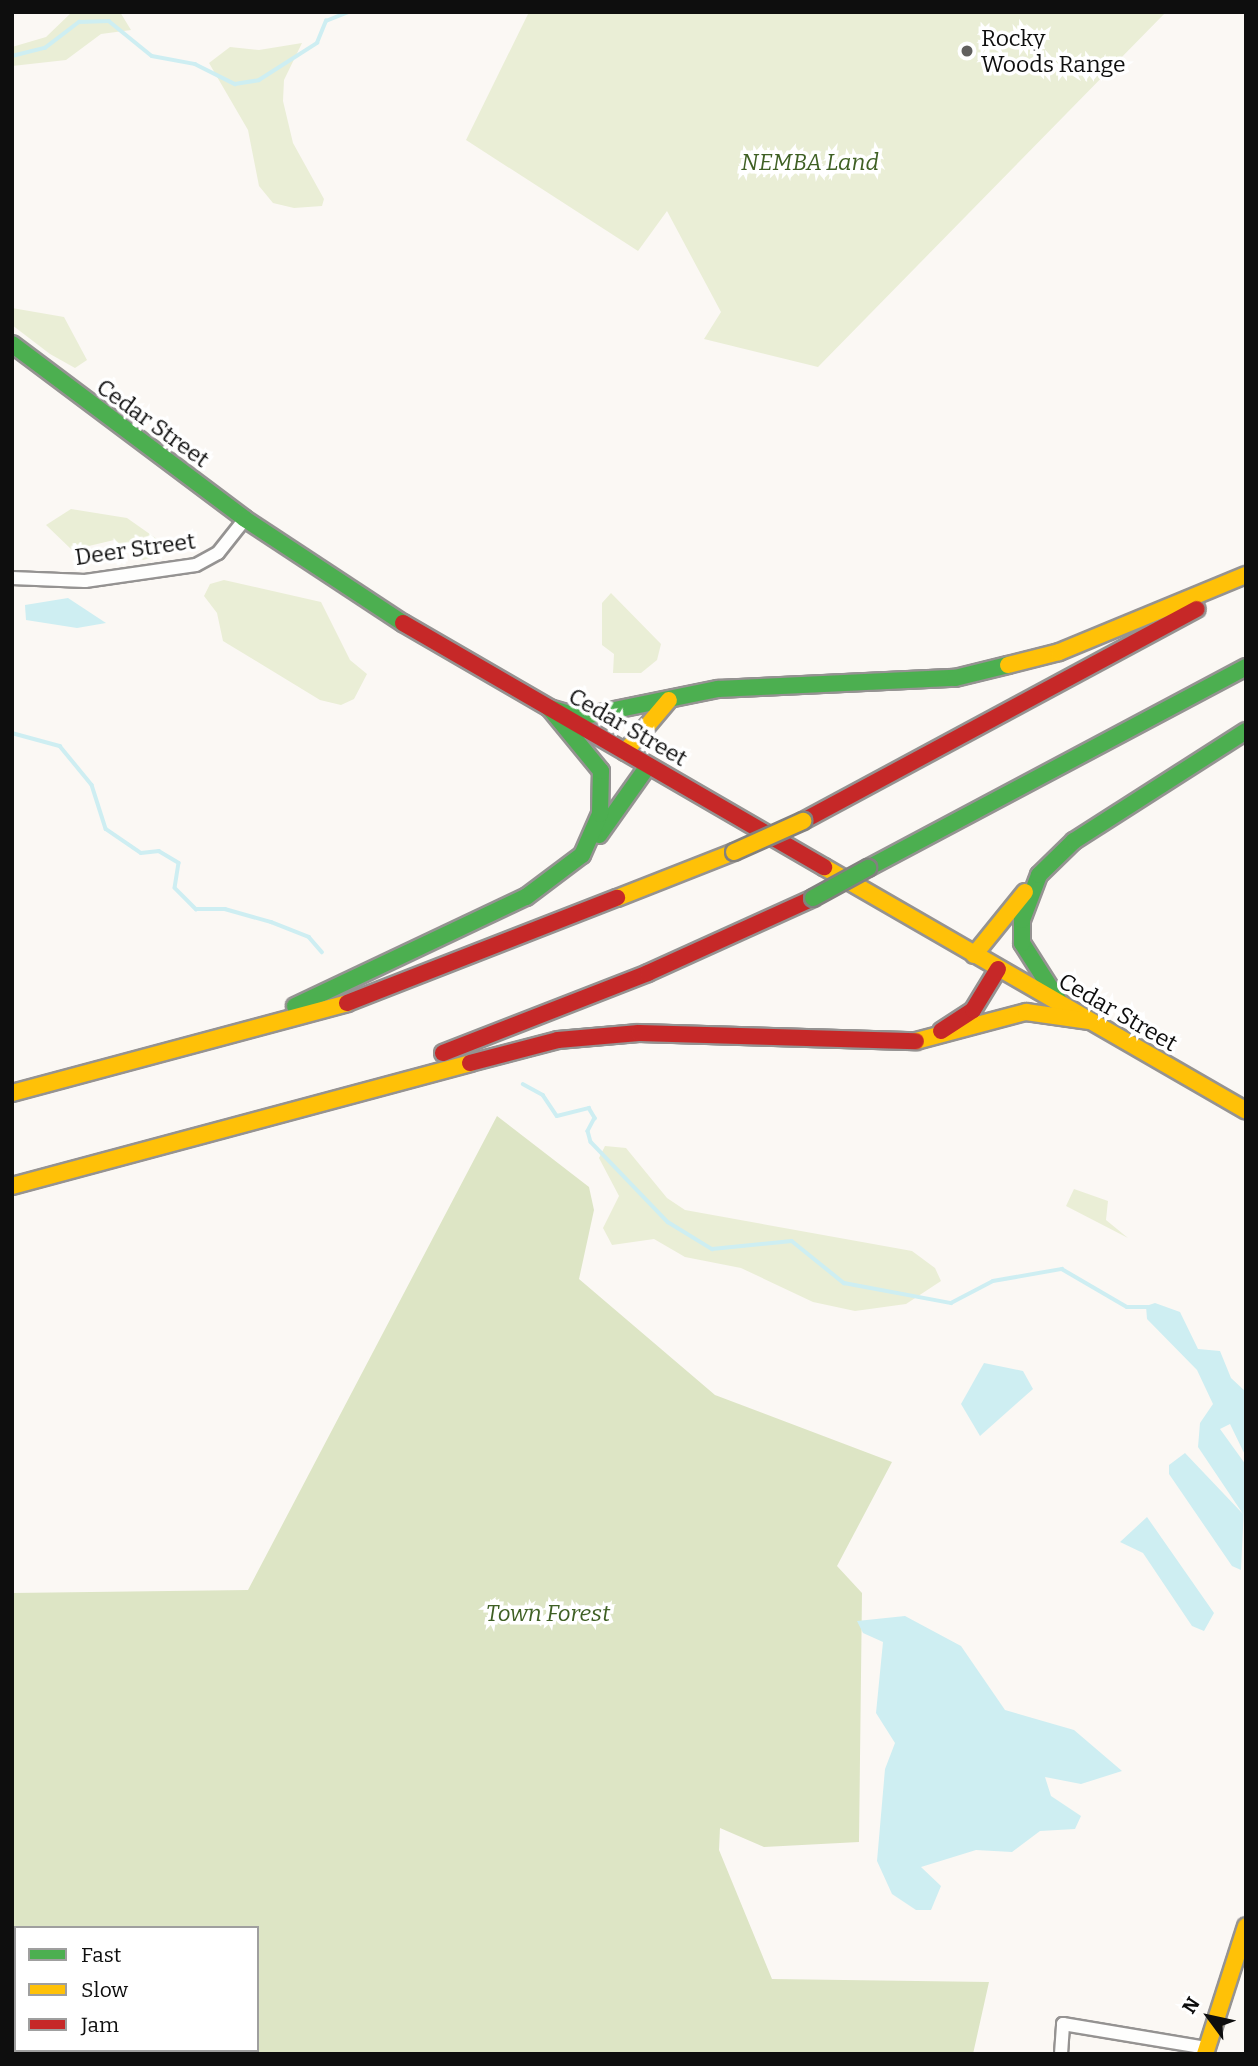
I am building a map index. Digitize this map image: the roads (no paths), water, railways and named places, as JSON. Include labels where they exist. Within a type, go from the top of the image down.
[{"type":"main road","name":"Cedar Street","points":[[12,344],[244,519],[390,615],[1246,1111]]},
{"type":"main road","points":[[549,708],[597,716],[681,694],[901,684],[999,670],[1121,629],[1246,575]]},
{"type":"main road","points":[[12,1093],[209,1043],[373,995],[734,852],[803,821],[1246,582]]},
{"type":"main road","points":[[261,1115],[557,1011],[813,898],[1246,667]]},
{"type":"main road","points":[[625,752],[647,719],[681,694]]},
{"type":"main road","points":[[549,708],[592,752],[601,771],[603,803],[587,849]]},
{"type":"main road","points":[[974,955],[1039,874],[1074,841],[1246,731]]},
{"type":"main road","points":[[209,1043],[526,897],[587,849],[648,766]]},
{"type":"main road","points":[[1039,874],[1022,920],[1023,943],[1062,1006]]},
{"type":"main road","points":[[908,1041],[965,1016],[998,969]]},
{"type":"main road","points":[[12,1186],[261,1115],[491,1054],[589,1036],[908,1041],[948,1038],[1026,1012],[1088,1021]]},
{"type":"main road","points":[[1205,2051],[1246,1926]]},
{"type":"street","name":"Deer Street","points":[[12,578],[85,581],[196,565],[218,553],[244,519]]},
{"type":"street","points":[[1061,2054],[1063,2024],[1205,2051]]},
{"type":"water","points":[[68,598],[106,623],[77,628],[26,620],[25,605]]},
{"type":"water","points":[[1155,1303],[1180,1312],[1198,1349],[1220,1351],[1231,1378],[1246,1392],[1246,1457],[1230,1424],[1220,1429],[1246,1465],[1241,1570],[1232,1566],[1169,1474],[1169,1465],[1185,1453],[1243,1514],[1198,1447],[1200,1423],[1213,1404],[1197,1370],[1147,1319],[1146,1306]]},
{"type":"water","points":[[984,1363],[1023,1371],[1033,1389],[980,1436],[961,1404]]},
{"type":"water","points":[[1147,1517],[1214,1613],[1204,1631],[1192,1626],[1143,1553],[1120,1542]]},
{"type":"water","points":[[905,1616],[961,1646],[1005,1710],[1074,1730],[1122,1771],[1081,1784],[1045,1777],[1051,1796],[1081,1816],[1075,1829],[1040,1831],[1012,1852],[976,1850],[921,1867],[941,1886],[931,1910],[916,1910],[892,1894],[877,1861],[885,1769],[895,1743],[876,1713],[883,1642],[863,1633],[857,1621]]},
{"type":"water","points":[[14,2038],[14,2052],[150,2054],[12,2054]]},
{"type":"waterway","points":[[12,56],[45,48],[79,22],[109,21],[152,56],[195,64],[235,84],[259,80],[317,43],[326,21],[348,12]]},
{"type":"waterway","points":[[12,733],[60,746],[92,785],[106,829],[141,853],[159,851],[179,863],[175,888],[196,909],[225,909],[271,922],[309,937],[322,952]]},
{"type":"waterway","points":[[523,1084],[543,1095],[557,1116],[589,1108],[595,1118],[588,1131],[591,1142],[668,1222],[712,1249],[792,1241],[844,1283],[951,1303],[993,1281],[1062,1269],[1127,1307],[1148,1307]]},
{"type":"place","name":"Rocky Woods Range","points":[[967,51]]},
{"type":"park label","name":"NEMBA Land","points":[[810,162]]},
{"type":"park label","name":"Town Forest","points":[[548,1613]]}]
